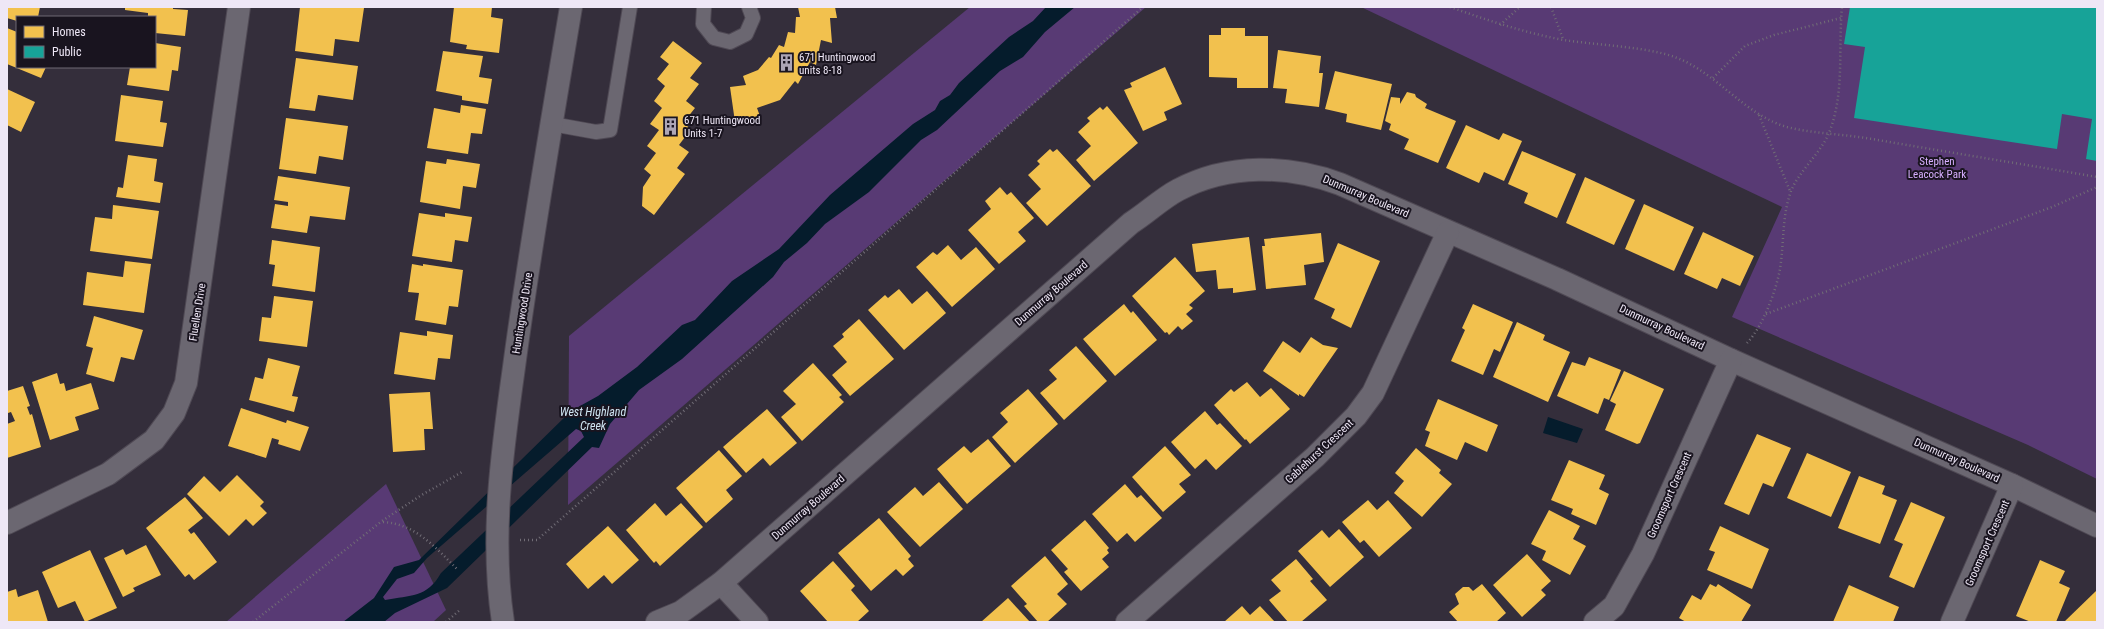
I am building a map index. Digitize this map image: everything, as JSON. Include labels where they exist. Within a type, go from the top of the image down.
[{"type":"street","name":"Fluellen Drive","points":[[7,523],[108,474],[154,440],[174,413],[186,383],[239,7]]},
{"type":"street","name":"Huntingwood Drive","points":[[503,622],[497,541],[500,471],[519,324],[571,7]]},
{"type":"street","name":"Dunmurray Boulevard","points":[[657,622],[681,612],[721,583],[1131,223],[1179,189],[1209,177],[1256,169],[1299,172],[1317,175],[1340,184],[1557,278],[1731,360],[2012,485],[2097,526]]},
{"type":"street","name":"Gablehurst Crescent","points":[[1127,622],[1315,457],[1356,416],[1373,393],[1448,232]]},
{"type":"street","name":"Groomsport Crescent","points":[[1596,622],[1614,606],[1643,554],[1731,360]]},
{"type":"street","name":"Groomsport Crescent","points":[[1952,622],[2012,485]]},
{"type":"street","points":[[721,583],[757,622]]},
{"type":"lane","points":[[552,124],[596,132],[610,130],[630,7]]},
{"type":"lane","points":[[704,7],[703,24],[714,38],[730,42],[746,34],[753,18],[749,7]]},
{"type":"path","points":[[497,541],[537,540],[1143,7]]},
{"type":"path","points":[[1450,7],[1500,25],[1563,40],[1666,54],[1690,63],[1713,78],[1758,114],[1786,127],[1829,134],[1868,138],[2097,177]]},
{"type":"path","points":[[1500,25],[1520,7]]},
{"type":"path","points":[[1551,7],[1563,40]]},
{"type":"path","points":[[1731,360],[1754,335],[1766,314],[1780,270],[1786,209],[1790,192],[1829,134],[1836,112],[1840,83],[1842,7]]},
{"type":"path","points":[[1713,78],[1745,46],[1774,35],[1841,18]]},
{"type":"path","points":[[1758,114],[1790,192]]},
{"type":"path","points":[[1766,314],[2052,207],[2097,187]]},
{"type":"path","points":[[253,622],[382,522],[420,496],[462,472]]},
{"type":"path","points":[[382,522],[394,523],[418,532],[458,570]]},
{"type":"path","points":[[446,622],[461,609]]},
{"type":"green space","points":[[970,7],[1146,7],[568,505],[569,336]]},
{"type":"green space","name":"Stephen Leacock Park","points":[[1361,7],[2097,7],[2097,479],[2028,445],[1732,317],[1782,207]]},
{"type":"green space","points":[[386,484],[446,610],[433,622],[226,622]]},
{"type":"water","name":"West Highland Creek","points":[[1046,7],[1075,7],[1045,32],[1023,57],[1000,71],[937,130],[921,140],[869,192],[825,224],[807,243],[784,262],[773,277],[682,359],[639,390],[610,424],[599,448],[592,447],[447,588],[395,613],[384,622],[343,622],[374,598],[394,567],[419,560],[571,411],[598,396],[637,367],[682,325],[695,320],[732,281],[779,249],[830,195],[913,124],[935,110],[940,101],[950,95],[959,83],[1009,37],[1033,21]],"holes":[[[576,429],[581,431],[584,437],[441,573],[430,587],[418,594],[385,600],[383,597],[397,579],[414,573],[427,558]]]},
{"type":"water","points":[[1548,417],[1583,429],[1577,443],[1543,433]]},
{"type":"building: Homes","points":[[7,7],[40,7],[38,16],[16,16],[16,21],[7,18]]},
{"type":"building: Homes","points":[[125,7],[173,7],[173,9],[188,10],[185,36],[156,33],[156,16],[148,16],[148,13],[125,10]]},
{"type":"building: Homes","points":[[300,7],[364,8],[359,42],[335,39],[333,56],[295,51]]},
{"type":"building: Homes","points":[[454,7],[492,7],[491,17],[503,19],[499,53],[466,49],[467,45],[450,42]]},
{"type":"building: Homes","name":"671 Huntingwood units 8-18","points":[[798,7],[835,7],[837,18],[830,18],[832,43],[821,40],[816,65],[810,62],[798,84],[795,81],[780,100],[757,108],[761,119],[735,122],[730,87],[746,85],[743,76],[758,70],[769,57],[771,58],[779,45],[784,47],[788,32],[795,33],[796,17],[800,17]]},
{"type":"building: Homes","points":[[7,28],[16,32],[16,68],[7,64]]},
{"type":"building: Homes","points":[[1221,28],[1245,28],[1245,36],[1268,36],[1268,88],[1237,88],[1237,78],[1209,77],[1209,35],[1221,35]]},
{"type":"building: Homes","name":"671 Huntingwood Units 1-7","points":[[673,41],[702,63],[690,78],[699,84],[686,101],[695,108],[683,123],[691,129],[679,145],[689,152],[677,168],[685,174],[654,215],[642,206],[643,187],[651,175],[644,169],[656,153],[647,146],[659,130],[650,124],[662,108],[654,101],[665,86],[657,79],[669,64],[660,57]]},
{"type":"building: Homes","points":[[156,43],[181,47],[178,71],[172,70],[169,91],[127,85],[130,68],[156,68]]},
{"type":"building: Homes","points":[[1278,50],[1321,56],[1319,73],[1323,73],[1319,107],[1285,103],[1287,89],[1273,88]]},
{"type":"building: Homes","points":[[443,51],[483,56],[479,77],[492,79],[488,104],[462,100],[462,96],[436,91]]},
{"type":"building: Homes","points":[[296,58],[358,66],[353,100],[318,95],[315,111],[289,108]]},
{"type":"building: Homes","points":[[1165,67],[1182,104],[1164,112],[1167,120],[1143,131],[1124,90],[1132,87],[1130,83]]},
{"type":"building: Homes","points":[[17,68],[46,68],[41,78]]},
{"type":"building: Homes","points":[[1335,71],[1392,84],[1381,130],[1346,122],[1347,114],[1325,109]]},
{"type":"building: Homes","points":[[7,89],[35,102],[21,132],[7,125]]},
{"type":"building: Homes","points":[[1407,92],[1415,94],[1416,97],[1427,104],[1425,108],[1456,121],[1438,163],[1404,149],[1409,139],[1389,130],[1391,124],[1385,121],[1391,97],[1400,98],[1400,104]]},
{"type":"building: Homes","points":[[121,95],[163,101],[160,122],[167,123],[163,147],[115,141]]},
{"type":"building: Homes","points":[[461,105],[486,109],[482,134],[471,133],[468,154],[427,148],[434,108],[460,113]]},
{"type":"building: Homes","points":[[1107,106],[1138,143],[1094,181],[1076,160],[1091,146],[1078,132],[1090,121],[1087,118],[1100,107],[1103,110]]},
{"type":"building: Homes","points":[[286,118],[348,126],[343,160],[319,156],[316,174],[279,169]]},
{"type":"building: Homes","points":[[1466,125],[1499,140],[1503,133],[1522,141],[1504,181],[1484,172],[1479,183],[1446,168]]},
{"type":"building: Homes","points":[[1050,149],[1053,152],[1057,149],[1091,186],[1047,226],[1026,203],[1041,189],[1028,175],[1040,164],[1037,161]]},
{"type":"building: Homes","points":[[1522,151],[1576,174],[1557,218],[1524,203],[1528,193],[1508,184]]},
{"type":"building: Homes","points":[[128,155],[157,159],[154,181],[163,183],[160,203],[116,197],[118,187],[123,188]]},
{"type":"building: Homes","points":[[447,159],[480,164],[476,188],[463,186],[460,209],[420,202],[426,161],[446,164]]},
{"type":"building: Homes","points":[[278,176],[350,187],[345,220],[310,216],[307,233],[271,228],[275,204],[288,206],[288,202],[274,200]]},
{"type":"building: Homes","points":[[1585,177],[1635,200],[1614,245],[1566,223]]},
{"type":"building: Homes","points":[[1000,187],[1007,195],[1011,192],[1034,218],[1018,232],[1026,241],[999,264],[968,230],[991,209],[985,201]]},
{"type":"building: Homes","points":[[1644,204],[1694,227],[1674,271],[1625,249]]},
{"type":"building: Homes","points":[[113,205],[159,211],[152,259],[90,251],[95,217],[112,219]]},
{"type":"building: Homes","points":[[419,213],[445,217],[445,213],[472,217],[468,242],[455,240],[452,262],[412,256]]},
{"type":"building: Homes","points":[[1703,232],[1754,256],[1740,286],[1722,278],[1717,289],[1684,274]]},
{"type":"building: Homes","points":[[1321,233],[1324,262],[1304,265],[1306,285],[1266,289],[1262,246],[1265,246],[1264,239]]},
{"type":"building: Homes","points":[[1249,237],[1256,290],[1233,293],[1233,288],[1218,289],[1216,270],[1196,272],[1192,244]]},
{"type":"building: Homes","points":[[272,240],[320,247],[315,292],[272,286],[275,265],[269,264]]},
{"type":"building: Homes","points":[[1338,243],[1380,261],[1351,328],[1331,318],[1335,309],[1314,299]]},
{"type":"building: Homes","points":[[948,245],[961,260],[976,247],[995,269],[952,307],[916,267],[933,252],[937,255]]},
{"type":"building: Homes","points":[[1175,257],[1205,291],[1189,305],[1193,308],[1186,314],[1193,321],[1182,330],[1178,326],[1169,335],[1167,332],[1165,333],[1132,296]]},
{"type":"building: Homes","points":[[125,261],[151,264],[144,313],[83,305],[87,272],[123,277]]},
{"type":"building: Homes","points":[[412,264],[423,266],[423,264],[463,270],[458,307],[449,306],[446,325],[415,320],[419,293],[408,292]]},
{"type":"building: Homes","points":[[899,289],[912,304],[927,291],[946,313],[904,350],[868,310],[885,295],[888,298]]},
{"type":"building: Homes","points":[[274,296],[313,301],[307,347],[259,341],[262,317],[271,318]]},
{"type":"building: Homes","points":[[1124,304],[1131,313],[1133,311],[1157,340],[1115,376],[1083,339]]},
{"type":"building: Homes","points":[[1473,304],[1513,322],[1500,352],[1494,349],[1483,375],[1451,361],[1465,330],[1462,328]]},
{"type":"building: Homes","points":[[94,316],[143,330],[134,360],[121,357],[114,382],[86,374],[93,348],[86,346]]},
{"type":"building: Homes","points":[[859,319],[894,359],[850,396],[832,375],[847,362],[833,346],[844,337],[842,334]]},
{"type":"building: Homes","points":[[1517,322],[1545,335],[1543,340],[1570,352],[1548,402],[1493,377]]},
{"type":"building: Homes","points":[[427,331],[453,335],[450,359],[438,358],[435,380],[394,374],[400,332],[427,336]]},
{"type":"building: Homes","points":[[1311,337],[1323,345],[1338,348],[1304,397],[1299,394],[1299,396],[1263,371],[1283,341],[1300,353]]},
{"type":"building: Homes","points":[[1076,346],[1107,381],[1064,420],[1040,393],[1057,379],[1049,370]]},
{"type":"building: Homes","points":[[1589,357],[1621,370],[1609,400],[1604,398],[1598,414],[1557,396],[1572,362],[1585,366]]},
{"type":"building: Homes","points":[[268,358],[300,366],[292,396],[298,397],[294,412],[249,400],[255,377],[263,379]]},
{"type":"building: Homes","points":[[813,363],[842,395],[839,397],[844,402],[802,441],[781,417],[796,404],[783,391]]},
{"type":"building: Homes","points":[[1624,371],[1664,389],[1640,443],[1637,444],[1605,430],[1616,404],[1610,401]]},
{"type":"building: Homes","points":[[57,373],[60,384],[64,383],[66,391],[91,383],[99,409],[75,417],[79,430],[50,440],[32,382]]},
{"type":"building: Homes","points":[[1247,382],[1260,397],[1271,388],[1290,409],[1250,444],[1214,405],[1231,389],[1234,392]]},
{"type":"building: Homes","points":[[23,386],[30,406],[27,407],[30,415],[32,414],[41,447],[7,458],[7,424],[15,421],[11,412],[8,413],[7,410],[7,391]]},
{"type":"building: Homes","points":[[1028,389],[1058,424],[1015,463],[992,437],[1008,422],[1000,413]]},
{"type":"building: Homes","points":[[430,392],[433,429],[424,429],[425,450],[393,452],[389,394]]},
{"type":"building: Homes","points":[[1438,399],[1498,425],[1487,452],[1465,442],[1457,460],[1425,446],[1430,432],[1425,430]]},
{"type":"building: Homes","points":[[241,408],[286,423],[287,420],[309,427],[300,451],[278,444],[279,440],[272,438],[266,458],[228,446]]},
{"type":"building: Homes","points":[[767,409],[797,443],[770,466],[763,458],[746,473],[723,447]]},
{"type":"building: Homes","points":[[1205,411],[1217,425],[1220,423],[1242,446],[1216,470],[1206,459],[1195,469],[1171,442]]},
{"type":"building: Homes","points":[[1757,434],[1791,448],[1773,487],[1763,483],[1749,515],[1724,504]]},
{"type":"building: Homes","points":[[988,439],[1011,466],[967,504],[937,469],[964,446],[971,453]]},
{"type":"building: Homes","points":[[1165,446],[1191,475],[1179,484],[1186,492],[1163,512],[1132,477]]},
{"type":"building: Homes","points":[[1416,448],[1441,470],[1439,473],[1452,484],[1422,517],[1394,493],[1404,481],[1395,473]]},
{"type":"building: Homes","points":[[719,450],[742,476],[726,490],[733,499],[706,523],[676,488]]},
{"type":"building: Homes","points":[[1807,453],[1851,472],[1831,517],[1787,498]]},
{"type":"building: Homes","points":[[1569,460],[1605,475],[1599,489],[1609,494],[1596,525],[1571,514],[1573,509],[1551,500]]},
{"type":"building: Homes","points":[[237,475],[264,502],[260,506],[267,513],[253,526],[246,519],[229,536],[187,494],[204,476],[220,492]]},
{"type":"building: Homes","points":[[1859,476],[1885,486],[1882,494],[1897,500],[1880,544],[1838,528]]},
{"type":"building: Homes","points":[[939,482],[963,509],[920,547],[887,512],[915,487],[923,496]]},
{"type":"building: Homes","points":[[1125,484],[1137,498],[1141,495],[1162,518],[1135,542],[1127,533],[1117,542],[1092,514]]},
{"type":"building: Homes","points":[[185,497],[203,518],[188,530],[191,534],[194,532],[217,562],[194,580],[189,574],[185,577],[146,528]]},
{"type":"building: Homes","points":[[1368,500],[1377,510],[1388,500],[1412,528],[1379,557],[1364,540],[1360,543],[1342,522]]},
{"type":"building: Homes","points":[[1911,502],[1945,517],[1914,588],[1889,577],[1903,544],[1894,540]]},
{"type":"building: Homes","points":[[655,503],[666,516],[681,503],[703,527],[660,566],[656,561],[654,563],[626,530]]},
{"type":"building: Homes","points":[[1549,510],[1580,526],[1573,539],[1586,546],[1570,575],[1542,560],[1546,551],[1531,544]]},
{"type":"building: Homes","points":[[879,518],[911,556],[908,559],[914,566],[903,576],[896,569],[871,591],[838,553]]},
{"type":"building: Homes","points":[[1085,520],[1109,548],[1107,550],[1109,553],[1102,559],[1109,567],[1081,591],[1064,572],[1068,569],[1051,550]]},
{"type":"building: Homes","points":[[608,526],[639,560],[612,584],[604,575],[588,589],[566,564]]},
{"type":"building: Homes","points":[[1720,526],[1769,549],[1752,589],[1707,570],[1715,552],[1709,550]]},
{"type":"building: Homes","points":[[1339,529],[1364,557],[1330,587],[1298,551],[1322,530],[1329,538]]},
{"type":"building: Homes","points":[[146,545],[161,575],[133,588],[135,591],[123,597],[104,558],[123,549],[126,555]]},
{"type":"building: Homes","points":[[90,550],[117,608],[85,622],[75,601],[58,608],[42,572]]},
{"type":"building: Homes","points":[[1527,554],[1551,581],[1541,590],[1546,595],[1522,617],[1493,585]]},
{"type":"building: Homes","points":[[1045,556],[1068,584],[1057,594],[1067,604],[1047,622],[1038,622],[1024,606],[1027,604],[1011,586]]},
{"type":"building: Homes","points":[[1296,559],[1313,579],[1310,581],[1327,600],[1301,622],[1288,622],[1269,600],[1281,591],[1271,580]]},
{"type":"building: Homes","points":[[2040,560],[2065,571],[2059,583],[2070,588],[2056,622],[2031,622],[2016,616]]},
{"type":"building: Homes","points":[[833,561],[855,586],[851,590],[869,611],[857,622],[828,622],[800,591]]},
{"type":"building: Homes","points":[[1482,584],[1506,613],[1496,622],[1458,622],[1449,612],[1459,604],[1455,594],[1463,587],[1469,587],[1473,591]]},
{"type":"building: Homes","points":[[1710,584],[1716,587],[1718,584],[1751,605],[1741,622],[1686,622],[1679,618],[1692,595],[1701,600]]},
{"type":"building: Homes","points":[[1849,585],[1899,607],[1893,622],[1833,622]]},
{"type":"building: Homes","points":[[16,589],[18,597],[38,590],[48,622],[7,622],[7,592]]},
{"type":"building: Homes","points":[[2096,591],[2097,622],[2064,622]]},
{"type":"building: Homes","points":[[1008,598],[1030,622],[981,622]]},
{"type":"building: Homes","points":[[1242,606],[1250,615],[1260,606],[1275,622],[1224,622]]},
{"type":"building: Public","points":[[1850,7],[2097,7],[2097,161],[2086,159],[2092,119],[2062,114],[2057,149],[1854,118],[1865,47],[1844,44]]},
{"type":"place","name":"671 Huntingwood units 8-18","points":[[786,63]]},
{"type":"place","name":"671 Huntingwood Units 1-7","points":[[671,126]]}]
